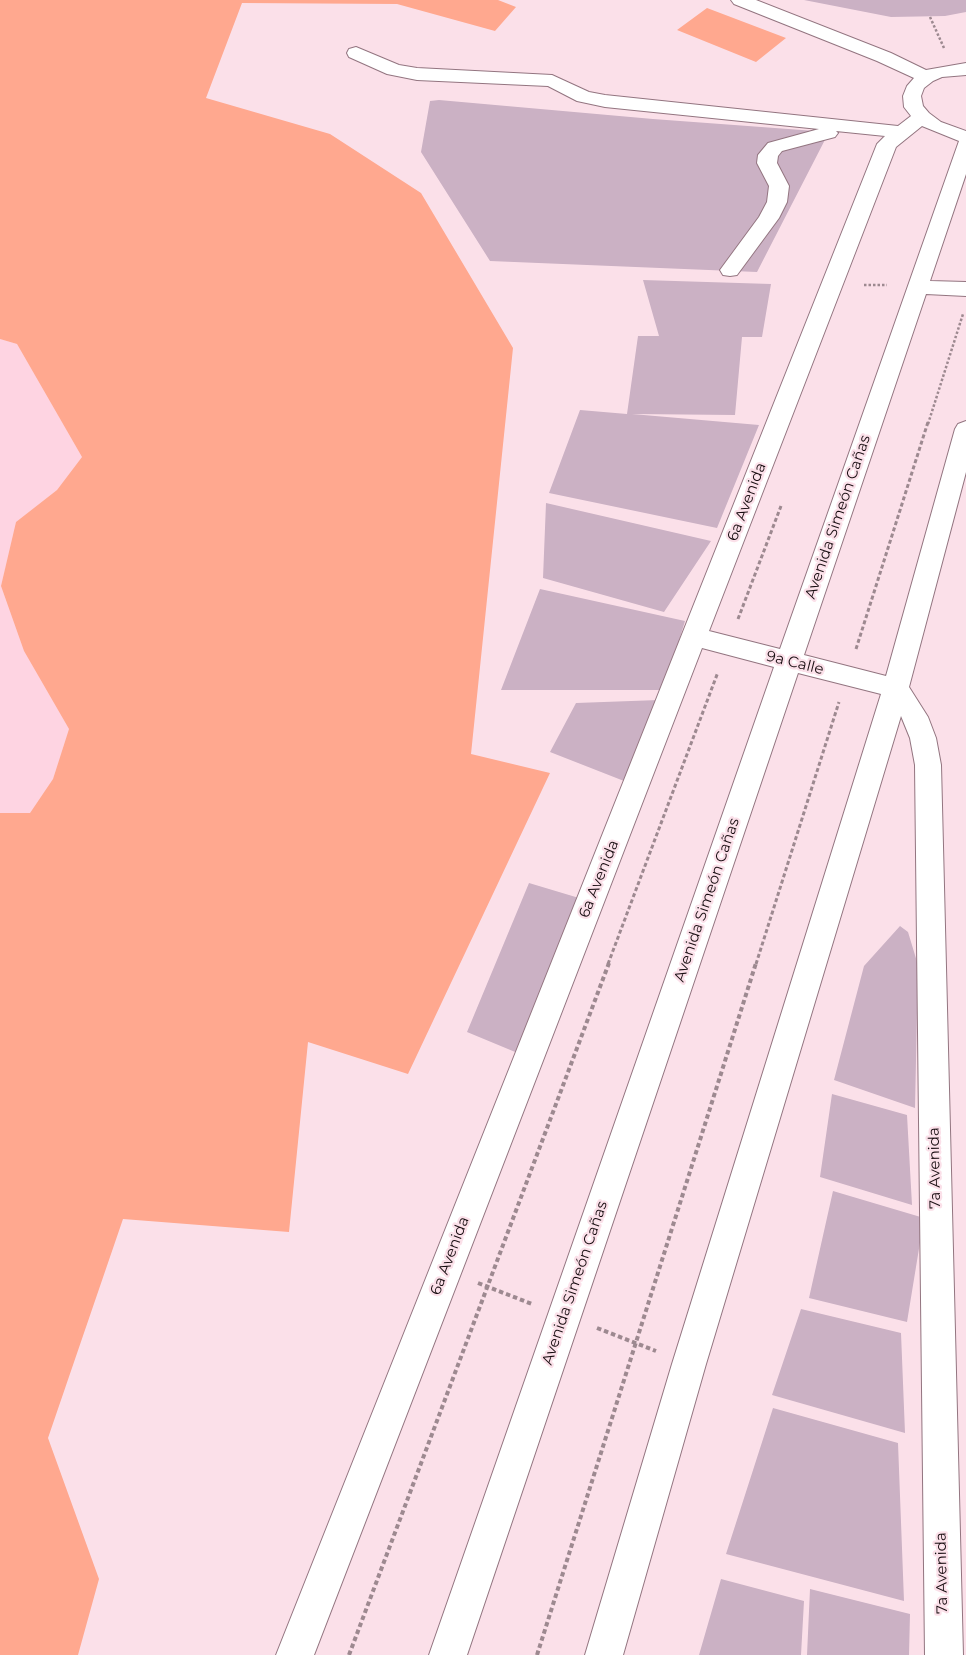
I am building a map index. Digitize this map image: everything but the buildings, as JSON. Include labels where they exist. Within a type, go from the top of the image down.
[{"type":"street","points":[[740,0],[884,57],[926,77]]},
{"type":"street","points":[[356,52],[394,70],[417,74],[552,81],[584,96],[605,101],[851,127],[934,126],[966,137]]},
{"type":"street","points":[[912,125],[914,107],[912,96],[916,86],[926,77],[960,69]]},
{"type":"street","name":"6a Avenida","points":[[295,1655],[887,144],[912,125]]},
{"type":"street","points":[[730,270],[769,218],[777,202],[779,186],[776,176],[767,163],[768,155],[775,147],[789,142],[851,127]]},
{"type":"street","name":"Avenida Simeón Cañas","points":[[448,1655],[966,145]]},
{"type":"street","points":[[918,287],[966,289]]},
{"type":"street","points":[[604,1655],[689,1364],[896,688],[966,429]]},
{"type":"street","name":"9a Calle","points":[[694,637],[896,688]]},
{"type":"street","name":"7a Avenida","points":[[896,688],[915,717],[923,738],[928,764],[944,1655]]},
{"type":"path","points":[[930,17],[960,69]]},
{"type":"path","points":[[860,294],[867,276]]},
{"type":"path","points":[[537,1655],[966,304]]},
{"type":"path","points":[[349,1655],[784,498]]},
{"type":"shaded area","points":[[0,0],[498,0],[516,7],[495,31],[397,4],[242,3],[206,98],[330,134],[421,193],[513,348],[471,754],[550,773],[408,1074],[308,1042],[289,1232],[123,1219],[48,1438],[99,1579],[78,1655],[0,1655],[0,813],[30,813],[53,779],[69,729],[24,651],[1,586],[16,522],[57,490],[82,457],[17,344],[0,339]]},
{"type":"shaded area","points":[[707,8],[786,38],[756,62],[677,30]]},
{"type":"shaded area","points":[[0,339],[17,344],[82,457],[57,490],[16,522],[1,586],[24,651],[69,729],[53,779],[30,813],[0,813]]}]
